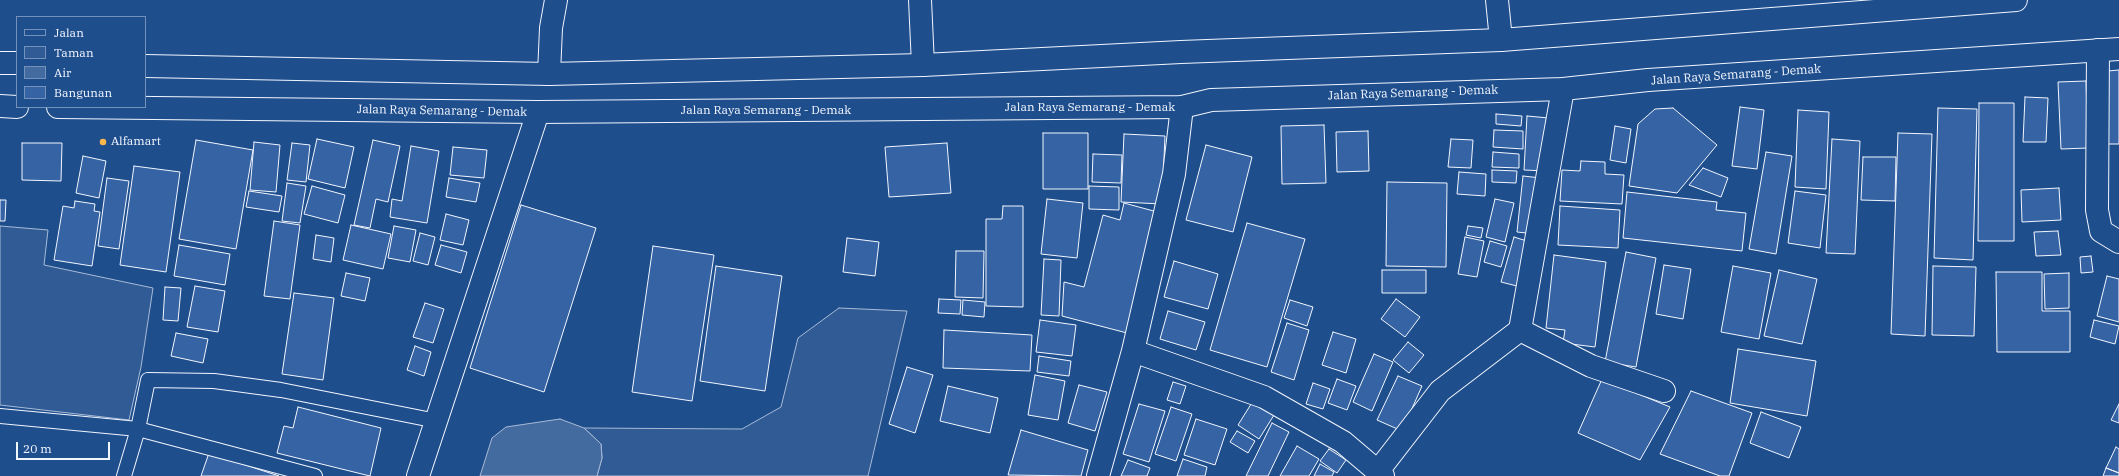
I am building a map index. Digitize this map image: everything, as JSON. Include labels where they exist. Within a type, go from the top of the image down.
[{"type":"main road","points":[[549,74],[551,28],[556,0]]},
{"type":"main road","points":[[1497,0],[1501,40]]},
{"type":"main road","points":[[146,66],[549,74],[923,65],[1180,52],[1501,40],[2016,0]]},
{"type":"main road","points":[[920,6],[923,65]]},
{"type":"main road","name":"Jalan Raya Semarang - Demak","points":[[146,108],[538,112],[1182,107],[1211,100],[1562,88],[1648,80],[2119,49]]},
{"type":"main road","points":[[2098,50],[2097,210],[2101,231],[2119,242]]},
{"type":"main road","points":[[0,63],[16,63]]},
{"type":"main road","points":[[1133,351],[1264,397],[1343,442],[1381,474],[1440,391],[1520,330],[1562,88]]},
{"type":"main road","points":[[0,106],[16,106]]},
{"type":"main road","points":[[1098,476],[1133,351],[1174,174],[1182,107]]},
{"type":"main road","points":[[418,476],[538,112]]},
{"type":"main road","points":[[1520,330],[1591,366],[1664,391]]},
{"type":"lane","points":[[124,476],[138,429],[148,380],[214,381],[281,390],[437,422]]},
{"type":"lane","points":[[0,416],[138,429],[315,476]]},
{"type":"green space","points":[[0,226],[48,230],[44,265],[153,288],[141,367],[129,420],[0,405]]},
{"type":"green space","points":[[839,308],[907,311],[868,476],[597,476],[602,458],[601,444],[584,428],[742,429],[781,407],[798,338]]},
{"type":"water","points":[[560,419],[584,428],[601,444],[602,458],[597,476],[480,476],[492,438],[506,427]]},
{"type":"building","points":[[2119,70],[2119,144],[2108,144],[2108,71]]},
{"type":"building","points":[[2086,81],[2088,148],[2061,149],[2058,82]]},
{"type":"building","points":[[2025,97],[2048,98],[2046,142],[2023,142]]},
{"type":"building","points":[[1979,103],[2014,103],[2014,241],[1978,241]]},
{"type":"building","points":[[1740,107],[1764,110],[1757,169],[1732,166]]},
{"type":"building","points":[[1673,108],[1717,145],[1677,193],[1629,186],[1638,124],[1655,109]]},
{"type":"building","points":[[1938,108],[1977,109],[1973,260],[1934,258]]},
{"type":"building","points":[[1798,110],[1829,112],[1826,189],[1795,187]]},
{"type":"building","points":[[1496,114],[1522,116],[1521,126],[1496,124]]},
{"type":"building","points":[[1527,116],[1549,118],[1546,171],[1524,170]]},
{"type":"building","points":[[1324,125],[1326,183],[1282,184],[1281,126]]},
{"type":"building","points":[[1615,126],[1631,129],[1626,163],[1610,160]]},
{"type":"building","points":[[1494,130],[1523,131],[1523,149],[1493,147]]},
{"type":"building","points":[[1368,131],[1369,171],[1337,172],[1336,132]]},
{"type":"building","points":[[1043,133],[1088,133],[1088,189],[1043,189]]},
{"type":"building","points":[[1898,133],[1932,134],[1925,336],[1891,334]]},
{"type":"building","points":[[1124,134],[1165,136],[1162,204],[1121,202]]},
{"type":"building","points":[[317,139],[354,147],[345,188],[308,179]]},
{"type":"building","points":[[1451,139],[1473,140],[1471,168],[1448,167]]},
{"type":"building","points":[[1832,139],[1860,141],[1855,254],[1826,253]]},
{"type":"building","points":[[196,140],[253,150],[236,249],[179,239]]},
{"type":"building","points":[[373,140],[400,146],[388,202],[376,199],[370,228],[354,225]]},
{"type":"building","points":[[254,142],[280,145],[276,192],[250,190]]},
{"type":"building","points":[[22,143],[62,143],[61,181],[22,180]]},
{"type":"building","points":[[292,143],[310,145],[306,182],[287,180]]},
{"type":"building","points":[[947,143],[951,193],[889,197],[885,147]]},
{"type":"building","points":[[1206,145],[1252,157],[1233,232],[1186,220]]},
{"type":"building","points":[[411,146],[439,151],[427,223],[390,217],[392,199],[402,201]]},
{"type":"building","points":[[453,147],[487,150],[484,178],[450,175]]},
{"type":"building","points":[[1493,152],[1519,154],[1519,168],[1492,167]]},
{"type":"building","points":[[1766,152],[1792,156],[1776,254],[1749,249]]},
{"type":"building","points":[[1093,154],[1122,155],[1121,183],[1092,182]]},
{"type":"building","points":[[83,156],[106,161],[99,198],[76,193]]},
{"type":"building","points":[[1863,157],[1896,157],[1895,201],[1861,200]]},
{"type":"building","points":[[1581,161],[1605,162],[1605,174],[1624,175],[1622,204],[1560,201],[1562,170],[1580,171]]},
{"type":"building","points":[[134,166],[180,172],[166,272],[120,265]]},
{"type":"building","points":[[1703,168],[1728,178],[1721,197],[1689,185]]},
{"type":"building","points":[[1492,170],[1517,171],[1516,183],[1492,182]]},
{"type":"building","points":[[1459,172],[1486,174],[1485,196],[1457,194]]},
{"type":"building","points":[[1523,176],[1541,178],[1536,234],[1517,232]]},
{"type":"building","points":[[107,178],[129,181],[119,249],[98,246]]},
{"type":"building","points":[[449,178],[480,183],[476,202],[446,197]]},
{"type":"building","points":[[1387,182],[1447,183],[1446,267],[1386,266]]},
{"type":"building","points":[[287,183],[306,186],[300,223],[282,221]]},
{"type":"building","points":[[312,186],[345,195],[338,223],[304,214]]},
{"type":"building","points":[[1089,186],[1119,187],[1119,210],[1089,209]]},
{"type":"building","points":[[2059,188],[2061,220],[2022,222],[2021,190]]},
{"type":"building","points":[[249,191],[282,196],[279,212],[246,207]]},
{"type":"building","points":[[1795,191],[1826,195],[1820,248],[1788,243]]},
{"type":"building","points":[[1627,192],[1717,202],[1716,210],[1746,213],[1742,251],[1623,238]]},
{"type":"building","points":[[1047,199],[1083,203],[1077,258],[1041,254]]},
{"type":"building","points":[[1495,199],[1514,203],[1505,242],[1486,237]]},
{"type":"building","points":[[0,200],[6,200],[5,221],[0,221]]},
{"type":"building","points":[[75,201],[95,204],[94,211],[100,212],[92,266],[54,260],[63,206],[74,208]]},
{"type":"building","points":[[1124,203],[1161,213],[1127,333],[1062,316],[1064,282],[1084,287],[1103,215],[1120,220]]},
{"type":"building","points":[[521,205],[596,228],[544,392],[470,368]]},
{"type":"building","points":[[1003,206],[1023,206],[1023,307],[986,306],[986,219],[1002,219]]},
{"type":"building","points":[[1560,206],[1620,210],[1618,248],[1558,245]]},
{"type":"building","points":[[446,214],[469,220],[463,245],[440,240]]},
{"type":"building","points":[[274,221],[300,225],[290,299],[264,296]]},
{"type":"building","points":[[1247,223],[1305,239],[1267,367],[1210,350]]},
{"type":"building","points":[[351,225],[391,234],[383,269],[343,260]]},
{"type":"building","points":[[394,226],[416,230],[410,262],[388,258]]},
{"type":"building","points":[[1468,226],[1483,228],[1481,238],[1466,235]]},
{"type":"building","points":[[2058,231],[2061,255],[2036,256],[2034,232]]},
{"type":"building","points":[[420,233],[435,237],[428,265],[413,261]]},
{"type":"building","points":[[316,235],[334,238],[331,262],[313,259]]},
{"type":"building","points":[[1465,237],[1484,241],[1477,277],[1458,274]]},
{"type":"building","points":[[1514,237],[1530,242],[1517,286],[1501,282]]},
{"type":"building","points":[[847,238],[879,242],[875,276],[843,272]]},
{"type":"building","points":[[1490,241],[1507,246],[1501,267],[1484,262]]},
{"type":"building","points":[[179,245],[230,254],[225,285],[174,276]]},
{"type":"building","points":[[441,245],[467,252],[461,273],[435,265]]},
{"type":"building","points":[[653,246],[714,255],[692,401],[632,392]]},
{"type":"building","points":[[956,251],[984,251],[983,298],[955,297]]},
{"type":"building","points":[[1626,252],[1656,258],[1636,367],[1605,362]]},
{"type":"building","points":[[1554,255],[1606,262],[1595,347],[1563,343],[1565,330],[1546,328]]},
{"type":"building","points":[[2091,256],[2093,272],[2081,273],[2080,257]]},
{"type":"building","points":[[1044,259],[1061,260],[1059,316],[1041,315]]},
{"type":"building","points":[[1174,261],[1218,274],[1208,309],[1164,297]]},
{"type":"building","points":[[1664,265],[1691,269],[1683,319],[1656,314]]},
{"type":"building","points":[[716,266],[782,276],[765,391],[700,381]]},
{"type":"building","points":[[1733,266],[1771,273],[1759,339],[1721,332]]},
{"type":"building","points":[[1933,266],[1976,267],[1974,336],[1932,335]]},
{"type":"building","points":[[1382,270],[1426,270],[1426,293],[1382,293]]},
{"type":"building","points":[[1779,270],[1817,279],[1802,344],[1764,336]]},
{"type":"building","points":[[1996,272],[2042,272],[2042,311],[2070,311],[2070,352],[1997,352]]},
{"type":"building","points":[[346,273],[370,278],[365,301],[341,296]]},
{"type":"building","points":[[2069,273],[2069,308],[2045,309],[2044,274]]},
{"type":"building","points":[[2107,276],[2119,279],[2119,322],[2097,316]]},
{"type":"building","points":[[195,286],[225,291],[218,332],[187,327]]},
{"type":"building","points":[[165,287],[181,288],[178,321],[163,320]]},
{"type":"building","points":[[294,293],[334,298],[323,380],[282,374]]},
{"type":"building","points":[[939,299],[961,300],[960,314],[938,313]]},
{"type":"building","points":[[1396,299],[1420,317],[1405,337],[1381,319]]},
{"type":"building","points":[[963,300],[985,302],[984,317],[962,315]]},
{"type":"building","points":[[1290,300],[1313,307],[1307,326],[1284,318]]},
{"type":"building","points":[[425,303],[444,309],[433,343],[413,337]]},
{"type":"building","points":[[1168,311],[1205,322],[1196,350],[1160,339]]},
{"type":"building","points":[[1040,320],[1076,325],[1072,356],[1036,352]]},
{"type":"building","points":[[2094,320],[2119,326],[2115,344],[2090,337]]},
{"type":"building","points":[[1287,323],[1309,330],[1294,380],[1271,372]]},
{"type":"building","points":[[944,330],[1032,335],[1030,371],[943,368]]},
{"type":"building","points":[[1333,332],[1356,339],[1346,373],[1322,365]]},
{"type":"building","points":[[176,333],[208,339],[203,363],[171,356]]},
{"type":"building","points":[[1408,342],[1424,355],[1409,373],[1393,360]]},
{"type":"building","points":[[415,346],[431,352],[424,376],[407,370]]},
{"type":"building","points":[[1738,349],[1816,361],[1807,416],[1730,403]]},
{"type":"building","points":[[1374,354],[1393,362],[1372,411],[1353,402]]},
{"type":"building","points":[[1039,356],[1071,361],[1069,376],[1037,372]]},
{"type":"building","points":[[907,367],[933,375],[915,433],[889,424]]},
{"type":"building","points":[[1035,375],[1065,381],[1058,420],[1028,415]]},
{"type":"building","points":[[1398,376],[1422,386],[1402,431],[1377,420]]},
{"type":"building","points":[[1337,379],[1356,386],[1347,410],[1328,403]]},
{"type":"building","points":[[1602,379],[1670,407],[1640,460],[1578,433]]},
{"type":"building","points":[[1173,382],[1186,386],[1180,404],[1167,400]]},
{"type":"building","points":[[1313,383],[1330,389],[1323,409],[1306,404]]},
{"type":"building","points":[[1079,385],[1107,392],[1095,431],[1068,423]]},
{"type":"building","points":[[948,386],[998,398],[990,433],[940,421]]},
{"type":"building","points":[[1691,391],[1752,413],[1729,476],[1720,476],[1660,454]]},
{"type":"building","points":[[1253,401],[1274,415],[1259,439],[1238,425]]},
{"type":"building","points":[[1139,404],[1165,411],[1149,462],[1123,454]]},
{"type":"building","points":[[2119,404],[2119,423],[2111,420]]},
{"type":"building","points":[[298,407],[381,428],[370,476],[277,453],[284,426],[293,428]]},
{"type":"building","points":[[1171,407],[1192,414],[1176,461],[1155,454]]},
{"type":"building","points":[[1761,412],[1801,427],[1789,458],[1750,443]]},
{"type":"building","points":[[1196,419],[1227,429],[1215,465],[1184,455]]},
{"type":"building","points":[[1272,423],[1289,432],[1268,476],[1246,476]]},
{"type":"building","points":[[1021,430],[1088,450],[1081,476],[1008,475]]},
{"type":"building","points":[[1237,431],[1255,441],[1248,453],[1230,442]]},
{"type":"building","points":[[1297,446],[1319,459],[1309,476],[1280,476]]},
{"type":"building","points":[[2116,447],[2119,449],[2119,473],[2106,468]]},
{"type":"building","points":[[1329,449],[1346,460],[1337,473],[1320,461]]},
{"type":"building","points":[[209,453],[279,476],[201,476]]},
{"type":"building","points":[[1183,459],[1207,467],[1205,476],[1177,476]]},
{"type":"building","points":[[1128,460],[1150,468],[1147,476],[1121,476]]},
{"type":"building","points":[[1320,464],[1334,472],[1332,476],[1314,476]]},
{"type":"building","points":[[2106,468],[2119,473],[2119,476],[2103,476]]},
{"type":"place","name":"Alfamart","points":[[103,142]]}]
